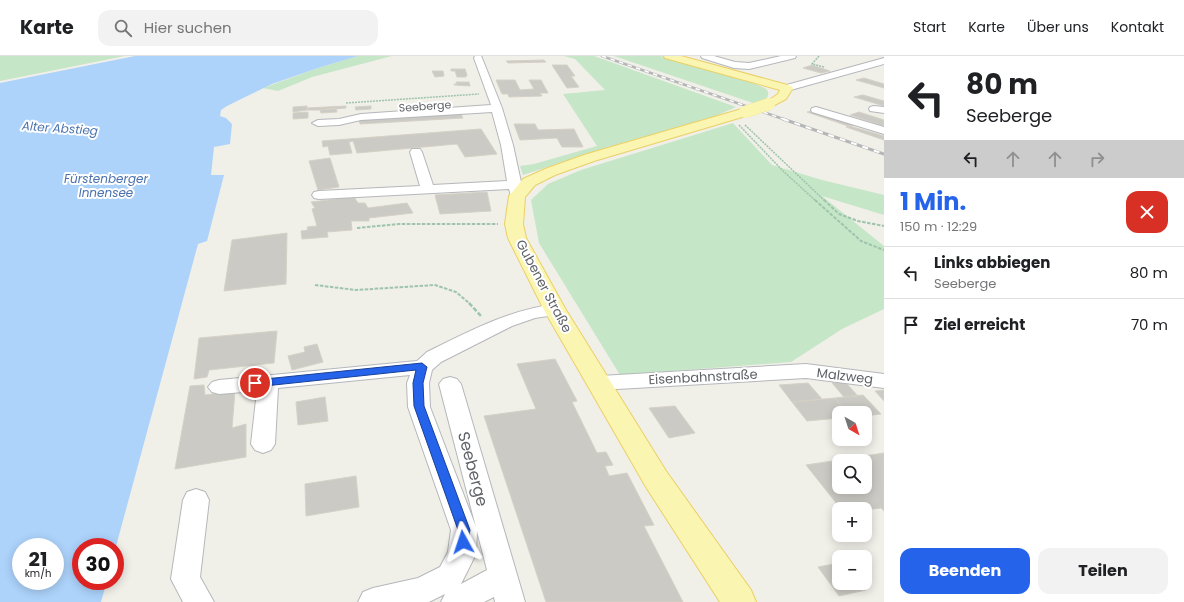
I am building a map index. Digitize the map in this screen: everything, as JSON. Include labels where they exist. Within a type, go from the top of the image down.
[{"type":"main road","points":[[516,190],[550,172],[589,158],[737,115],[769,104],[782,96],[787,88],[669,56]]},
{"type":"main road","name":"Gubener Straße","points":[[516,190],[514,224],[517,238],[555,310],[656,479],[739,602]]},
{"type":"street","points":[[705,56],[734,65],[748,66],[792,56]]},
{"type":"street","points":[[319,195],[428,190],[516,190],[508,145],[496,105],[478,58]]},
{"type":"street","points":[[858,59],[881,63]]},
{"type":"street","points":[[765,63],[780,67]]},
{"type":"street","points":[[787,88],[881,63]]},
{"type":"street","points":[[318,123],[339,122],[361,117],[496,105]]},
{"type":"street","points":[[356,128],[496,105]]},
{"type":"street","name":"Seeberge","points":[[350,107],[496,105]]},
{"type":"street","points":[[816,110],[884,131]]},
{"type":"street","points":[[416,152],[428,190]]},
{"type":"street","points":[[219,387],[422,367],[434,357],[505,322],[532,313],[555,310]]},
{"type":"street","name":"Seeberge","points":[[373,602],[422,591],[450,576],[462,554],[464,530],[419,406],[418,383],[422,367]]},
{"type":"street","name":"Eisenbahnstraße","points":[[600,383],[806,371]]},
{"type":"street","name":"Malzweg","points":[[806,371],[884,381]]},
{"type":"street","points":[[263,444],[268,382]]},
{"type":"street","name":"Seeberge","points":[[450,384],[506,589],[456,602]]},
{"type":"street","points":[[196,500],[184,579],[198,602]]},
{"type":"path","points":[[350,107],[496,105]]},
{"type":"path","points":[[737,115],[839,214],[858,221],[884,226]]},
{"type":"path","points":[[737,115],[784,172],[861,241],[884,250]]},
{"type":"path","points":[[357,228],[399,224],[514,224]]},
{"type":"path","points":[[315,285],[356,290],[435,285],[446,287],[456,291],[472,304],[491,329]]},
{"type":"green space","points":[[0,56],[125,56],[0,81]]},
{"type":"green space","points":[[358,56],[392,56],[312,77],[278,91],[263,88],[321,67]]},
{"type":"green space","points":[[564,56],[594,56],[736,107],[711,118],[605,148],[523,175],[520,166],[534,164],[597,146],[563,94],[605,90],[575,59]]},
{"type":"green space","points":[[614,56],[660,56],[668,58],[750,82],[767,90],[768,95],[764,101],[753,103]]},
{"type":"green space","points":[[733,123],[772,165],[822,180],[884,195],[884,215],[822,196],[884,246],[884,309],[842,329],[791,362],[620,375],[539,243],[531,200],[548,184],[581,170]]},
{"type":"water","name":"Fürstenberger Innensee","points":[[135,56],[358,56],[272,84],[221,110],[220,116],[226,118],[232,124],[230,144],[214,147],[211,175],[224,175],[207,241],[198,244],[118,538],[72,538],[72,590],[104,590],[101,602],[0,602],[0,83]]},
{"type":"building","points":[[544,60],[546,62],[508,63],[506,61]]},
{"type":"building","points":[[552,65],[567,65],[575,76],[571,76],[579,87],[567,88]]},
{"type":"building","points":[[812,65],[830,71],[821,73],[803,68]]},
{"type":"building","points":[[451,69],[465,69],[467,75],[466,77],[457,77],[455,71],[451,71]]},
{"type":"building","points":[[432,71],[443,71],[444,76],[435,77]]},
{"type":"building","points":[[864,78],[884,84],[884,88],[856,80]]},
{"type":"building","points":[[496,80],[515,80],[520,90],[534,89],[529,80],[541,80],[548,93],[540,93],[542,96],[509,97],[508,94],[502,94]]},
{"type":"building","points":[[456,82],[469,82],[470,86],[454,85],[457,84]]},
{"type":"building","points":[[863,95],[884,101],[884,106],[854,97]]},
{"type":"building","points":[[307,106],[307,110],[293,112],[293,107]]},
{"type":"building","points":[[346,106],[346,108],[307,110],[307,108]]},
{"type":"building","points":[[371,106],[371,109],[356,110],[355,107]]},
{"type":"building","points":[[336,108],[337,112],[321,113],[320,110]]},
{"type":"building","points":[[812,111],[853,125],[848,126],[807,112]]},
{"type":"building","points":[[308,112],[308,118],[293,119],[293,113]]},
{"type":"building","points":[[460,112],[463,118],[360,124],[359,120]]},
{"type":"building","points":[[859,112],[884,120],[884,126],[850,115]]},
{"type":"building","points":[[514,124],[535,124],[538,130],[574,129],[583,147],[562,147],[557,138],[520,140]]},
{"type":"building","points":[[850,126],[884,136],[884,140],[846,127]]},
{"type":"building","points":[[481,129],[497,154],[465,157],[457,144],[357,153],[353,141],[349,142],[352,153],[330,155],[328,146],[323,147],[322,141]]},
{"type":"building","points":[[330,158],[339,187],[318,190],[309,161]]},
{"type":"building","points":[[487,192],[491,211],[440,214],[435,195]]},
{"type":"building","points":[[354,197],[358,203],[365,203],[368,208],[407,203],[413,213],[369,218],[369,221],[351,221],[352,230],[327,232],[328,237],[302,239],[301,231],[308,230],[307,227],[317,226],[312,209],[315,208],[311,202]]},
{"type":"building","points":[[287,233],[286,284],[224,291],[232,240]]},
{"type":"building","points":[[277,331],[274,363],[209,370],[207,377],[194,379],[199,338]]},
{"type":"building","points":[[317,344],[323,362],[292,370],[288,356],[305,352],[304,347]]},
{"type":"building","points":[[555,359],[577,401],[572,402],[597,453],[606,452],[613,465],[605,466],[609,476],[627,473],[654,525],[644,526],[683,602],[546,602],[484,416],[536,409],[517,364]]},
{"type":"building","points":[[845,382],[858,396],[844,397],[832,383]]},
{"type":"building","points":[[808,383],[822,399],[792,402],[779,385]]},
{"type":"building","points":[[204,385],[205,395],[235,391],[232,428],[246,424],[246,457],[175,469],[190,386]]},
{"type":"building","points":[[884,390],[884,401],[875,391]]},
{"type":"building","points":[[863,395],[881,414],[872,415],[872,406],[842,406],[835,398]]},
{"type":"building","points":[[325,397],[328,421],[298,425],[296,402]]},
{"type":"building","points":[[835,398],[842,406],[832,406],[832,419],[807,421],[792,402]]},
{"type":"building","points":[[675,406],[695,433],[669,438],[649,408]]},
{"type":"building","points":[[884,453],[884,511],[881,508],[872,509],[872,502],[835,502],[806,465],[832,461],[832,494],[872,494],[872,455]]},
{"type":"building","points":[[356,476],[359,507],[306,516],[305,484]]},
{"type":"building","points":[[832,564],[832,586],[818,567]]},
{"type":"building","points":[[835,590],[866,590],[839,596]]},
{"type":"railway","points":[[602,56],[786,120]]},
{"type":"railway","points":[[783,119],[884,154]]},
{"type":"route","points":[[255,383],[422,367],[418,383],[419,406],[464,530],[463,542]]},
{"type":"water label","name":"Alter Abstieg","points":[[60,128]]}]
